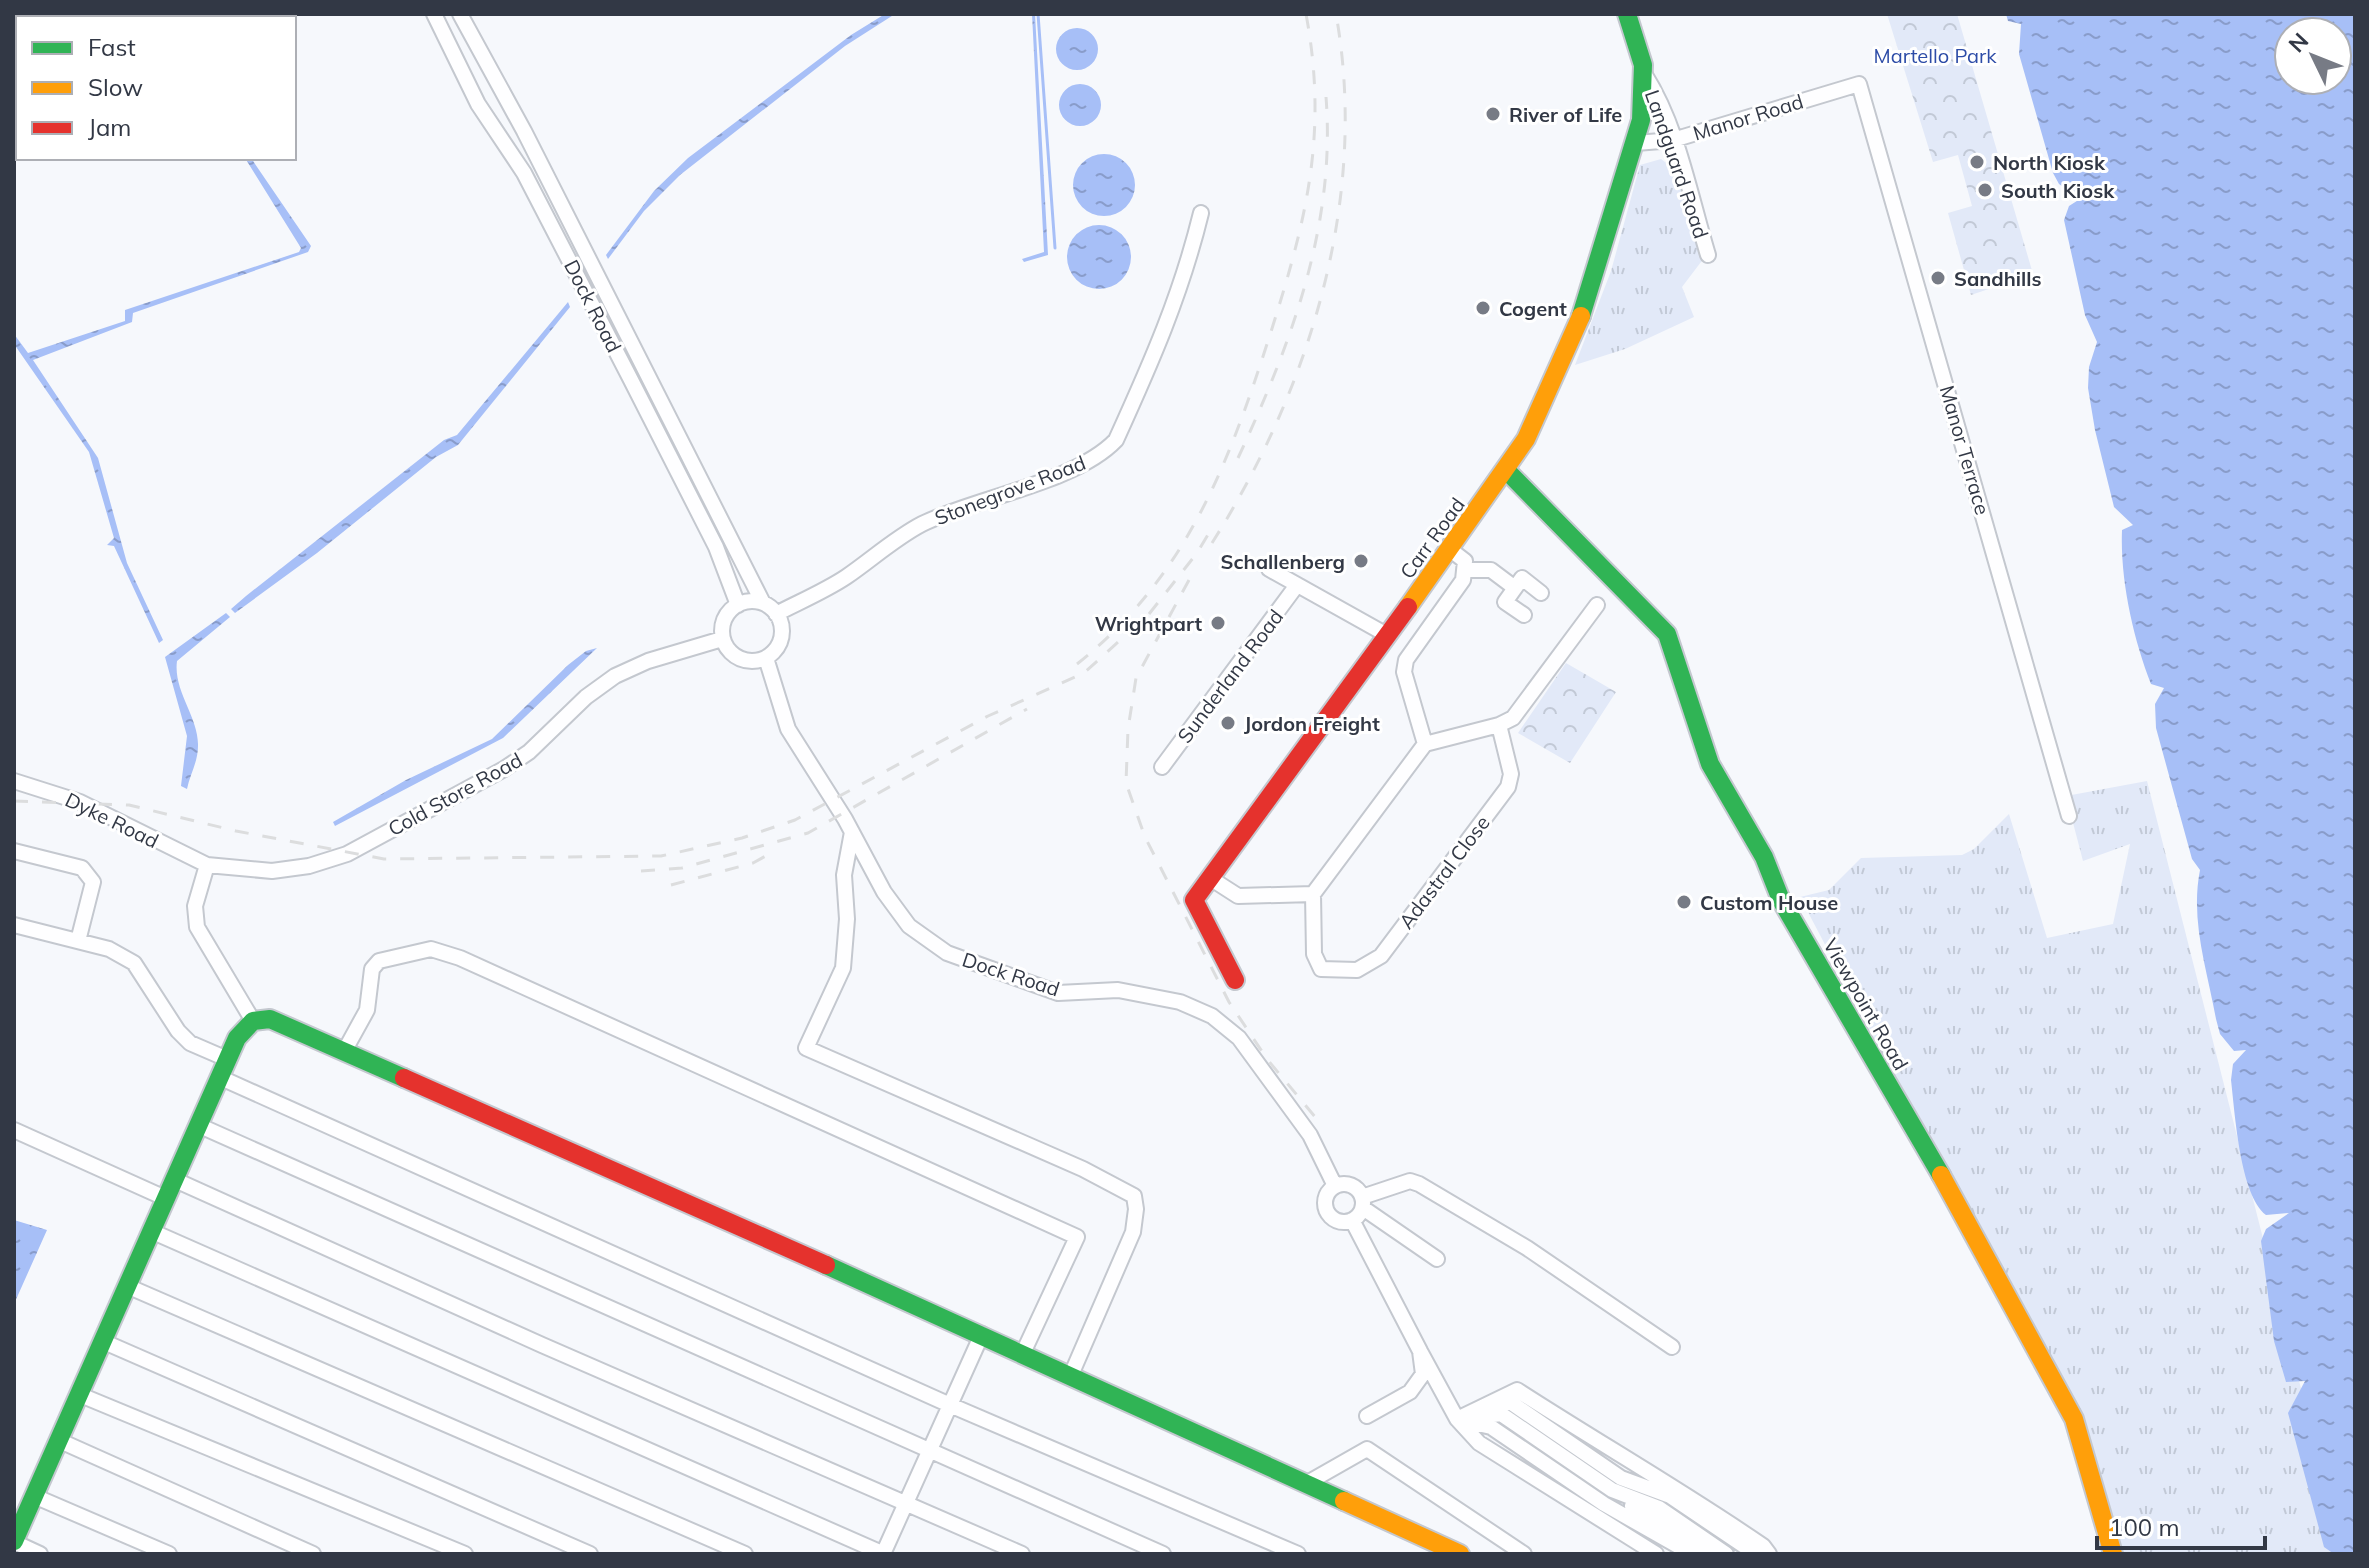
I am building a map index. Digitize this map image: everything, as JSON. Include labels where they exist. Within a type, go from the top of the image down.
[{"type":"street","name":"Dock Road","points":[[434,14],[478,104],[524,173],[654,425],[716,547],[738,605]]},
{"type":"street","name":"Dock Road","points":[[460,14],[524,131],[763,603]]},
{"type":"street","points":[[1627,14],[1644,74]]},
{"type":"street","name":"Landguard Road","points":[[1644,74],[1656,93],[1673,140],[1708,255]]},
{"type":"street","name":"Carr Road","points":[[1235,980],[1194,900],[1452,551],[1530,436],[1572,343],[1636,143],[1644,74]]},
{"type":"street","name":"Manor Road","points":[[1636,143],[1673,140],[1859,84]]},
{"type":"street","name":"Manor Terrace","points":[[1859,84],[2069,816]]},
{"type":"street","name":"Stonegrove Road","points":[[776,614],[843,579],[917,526],[950,511],[1081,466],[1103,453],[1116,440],[1164,335],[1184,280],[1201,213]]},
{"type":"street","name":"Viewpoint Road","points":[[1507,471],[1667,634],[1718,779],[1764,857],[1781,900],[1969,1223],[2063,1395],[2074,1419],[2113,1554]]},
{"type":"street","points":[[1425,744],[1404,672],[1406,660],[1463,580],[1465,561],[1452,551]]},
{"type":"street","points":[[1269,569],[1387,635]]},
{"type":"street","points":[[1466,570],[1491,570],[1515,588]]},
{"type":"street","points":[[1524,615],[1505,602],[1522,578],[1541,593]]},
{"type":"street","name":"Sunderland Road","points":[[1162,767],[1297,585]]},
{"type":"street","points":[[763,603],[776,614],[781,637],[766,658],[746,661],[733,655],[722,639],[724,619],[738,605],[763,603]]},
{"type":"street","points":[[1210,878],[1238,896],[1313,894],[1425,744],[1499,725],[1513,718],[1597,605]]},
{"type":"street","name":"Cold Store Road","points":[[207,865],[272,871],[309,866],[347,854],[504,769],[529,752],[586,697],[615,676],[648,661],[722,639]]},
{"type":"street","name":"Dock Road","points":[[766,658],[788,729],[852,832],[884,892],[909,926],[947,953],[1058,993],[1118,990],[1180,1002],[1212,1016],[1239,1038],[1284,1099],[1310,1135],[1335,1186]]},
{"type":"street","name":"Adastral Close","points":[[1313,894],[1314,954],[1321,969],[1357,970],[1381,956],[1508,787],[1511,774],[1499,725]]},
{"type":"street","name":"Dyke Road","points":[[14,781],[80,802],[207,865]]},
{"type":"street","points":[[852,832],[844,875],[847,919],[843,968],[806,1048],[1083,1169],[1134,1196],[1133,1232],[1071,1375]]},
{"type":"street","points":[[14,851],[82,868],[93,882],[78,941]]},
{"type":"street","points":[[207,865],[195,906],[197,927],[253,1021]]},
{"type":"street","points":[[14,925],[109,949],[134,963],[178,1031],[190,1043],[227,1059]]},
{"type":"street","points":[[345,1050],[367,1010],[372,969],[379,961],[431,949],[460,958],[1077,1237],[1023,1353]]},
{"type":"street","points":[[40,1554],[14,1541],[237,1038],[253,1021],[270,1019],[288,1024],[982,1334],[1460,1554]]},
{"type":"street","points":[[219,1077],[950,1405],[1298,1554]]},
{"type":"street","points":[[198,1125],[1163,1554]]},
{"type":"street","points":[[14,1130],[165,1198]]},
{"type":"street","points":[[173,1179],[542,1345],[1022,1554]]},
{"type":"street","points":[[1352,1220],[1362,1202],[1410,1181],[1419,1184],[1527,1248],[1672,1347]]},
{"type":"street","points":[[1352,1220],[1333,1220],[1325,1209],[1326,1196],[1335,1186],[1349,1184],[1362,1202],[1437,1259]]},
{"type":"street","points":[[1352,1220],[1457,1419],[1479,1443],[1656,1554]]},
{"type":"street","points":[[151,1231],[883,1554],[982,1334]]},
{"type":"street","points":[[127,1286],[745,1554]]},
{"type":"street","points":[[102,1341],[590,1554]]},
{"type":"street","points":[[1367,1416],[1418,1385],[1423,1374],[1420,1351]]},
{"type":"street","points":[[1457,1419],[1517,1390],[1630,1463],[1679,1488],[1763,1546],[1769,1554]]},
{"type":"street","points":[[78,1394],[465,1554]]},
{"type":"street","points":[[1457,1419],[1510,1402],[1621,1478],[1670,1496],[1756,1554]]},
{"type":"street","points":[[1457,1419],[1501,1414],[1612,1490],[1659,1508],[1726,1554]]},
{"type":"street","points":[[1457,1419],[1491,1427],[1604,1504],[1692,1554]]},
{"type":"street","points":[[1457,1419],[1496,1419],[1709,1554]]},
{"type":"street","points":[[58,1440],[313,1554]]},
{"type":"street","points":[[1309,1482],[1367,1449],[1524,1554]]},
{"type":"street","points":[[34,1496],[169,1554]]},
{"type":"green space","name":"Martello Park","points":[[1887,14],[1957,14],[2033,274],[1971,295],[1948,213],[1972,206],[1958,155],[1933,162]]},
{"type":"green space","points":[[1661,159],[1673,168],[1704,258],[1682,287],[1694,317],[1625,349],[1575,365],[1611,271],[1640,165]]},
{"type":"green space","points":[[1566,663],[1616,692],[1570,763],[1518,733]]},
{"type":"green space","points":[[2147,781],[2343,1554],[2123,1554],[2085,1421],[1901,1089],[1800,897],[1829,890],[1861,858],[1962,855],[1974,849],[2009,814],[2047,938],[2113,924],[2130,844],[2083,861],[2066,796]]},
{"type":"water","points":[[885,14],[895,14],[845,46],[680,175],[644,211],[608,259],[606,255],[654,191],[688,158],[851,35]]},
{"type":"water","points":[[1032,14],[1035,14],[1048,255],[1024,262],[1022,259],[1044,252]]},
{"type":"water","points":[[2006,14],[2355,14],[2355,1554],[2334,1554],[2324,1547],[2288,1413],[2305,1381],[2286,1382],[2274,1341],[2261,1241],[2266,1229],[2289,1213],[2266,1215],[2257,1205],[2245,1172],[2231,1080],[2233,1064],[2246,1050],[2234,1051],[2220,1034],[2216,1019],[2198,926],[2200,870],[2192,859],[2156,728],[2155,704],[2164,688],[2151,684],[2133,628],[2126,589],[2122,530],[2133,525],[2114,507],[2095,430],[2088,388],[2089,367],[2097,342],[2085,315],[2064,220],[2069,206],[2080,199],[2059,184],[2053,173],[2019,54],[2021,24],[2008,21]]},
{"type":"water","points":[[1077,28],[1092,34],[1098,49],[1092,64],[1077,70],[1062,64],[1056,49],[1062,34]]},
{"type":"water","points":[[1080,84],[1095,90],[1101,105],[1095,120],[1080,126],[1065,120],[1059,105],[1065,90]]},
{"type":"water","points":[[1098,154],[1110,154],[1126,163],[1133,173],[1133,197],[1126,207],[1110,216],[1098,216],[1078,202],[1073,191],[1073,179],[1087,159]]},
{"type":"water","points":[[246,160],[252,160],[311,246],[308,252],[133,313],[132,322],[33,360],[98,458],[127,563],[163,640],[159,643],[114,546],[107,545],[114,538],[89,452],[14,344],[14,334],[28,353],[125,321],[125,310],[299,252],[301,248]]},
{"type":"water","points":[[1099,225],[1117,231],[1125,239],[1131,257],[1125,275],[1117,283],[1099,289],[1081,283],[1073,275],[1067,257],[1073,239],[1081,231]]},
{"type":"water","points":[[568,302],[570,307],[458,445],[436,457],[317,553],[235,613],[231,609],[444,440],[457,435]]},
{"type":"water","points":[[226,613],[230,617],[177,661],[179,683],[195,725],[198,746],[187,789],[181,786],[187,736],[165,657]]},
{"type":"water","points":[[597,648],[503,738],[335,826],[333,822],[406,780],[492,739],[568,665],[586,651]]},
{"type":"water","points":[[14,1220],[47,1230],[14,1304]]},
{"type":"waterway","points":[[1038,14],[1055,248]]},
{"type":"railway","points":[[1077,664],[1115,631],[1147,595],[1174,557],[1198,518],[1218,476],[1252,388],[1293,258],[1310,180],[1315,101],[1306,14]]},
{"type":"railway","points":[[1212,543],[1247,483],[1277,421],[1303,356],[1323,289],[1337,221],[1344,152],[1344,83],[1336,14]]},
{"type":"railway","points":[[1238,458],[1276,372],[1306,283],[1324,191],[1326,97]]},
{"type":"railway","points":[[14,801],[129,805],[236,831],[384,859],[661,856],[742,838],[795,820],[988,716],[1084,673],[1149,614],[1197,553],[1212,528]]},
{"type":"railway","points":[[1189,580],[1136,678],[1128,729],[1126,783],[1145,837],[1229,1002],[1267,1059],[1321,1124]]},
{"type":"railway","points":[[641,871],[682,868],[808,833],[1027,709]]},
{"type":"railway","points":[[671,885],[753,863],[773,852]]},
{"type":"traffic: fast","points":[[1581,316],[1641,120],[1643,65],[1627,14]]},
{"type":"traffic: fast","points":[[1507,471],[1667,634],[1710,764],[1764,857],[1781,900],[1941,1175]]},
{"type":"traffic: fast","points":[[14,1541],[237,1038],[253,1021],[270,1019],[404,1078]]},
{"type":"traffic: fast","points":[[826,1265],[1344,1501]]},
{"type":"traffic: slow","points":[[1408,607],[1526,439],[1581,316]]},
{"type":"traffic: slow","points":[[1941,1175],[2074,1419],[2113,1554]]},
{"type":"traffic: slow","points":[[1344,1501],[1460,1554]]},
{"type":"traffic: jam","points":[[1235,980],[1194,900],[1408,607]]},
{"type":"traffic: jam","points":[[404,1078],[826,1265]]},
{"type":"place","name":"River of Life","points":[[1493,114]]},
{"type":"place","name":"North Kiosk","points":[[1977,162]]},
{"type":"place","name":"South Kiosk","points":[[1985,190]]},
{"type":"place","name":"Sandhills","points":[[1938,278]]},
{"type":"place","name":"Cogent","points":[[1483,308]]},
{"type":"place","name":"Schallenberg","points":[[1361,561]]},
{"type":"place","name":"Wrightpart","points":[[1218,623]]},
{"type":"place","name":"Jordon Freight","points":[[1228,723]]},
{"type":"place","name":"Custom House","points":[[1684,902]]}]
